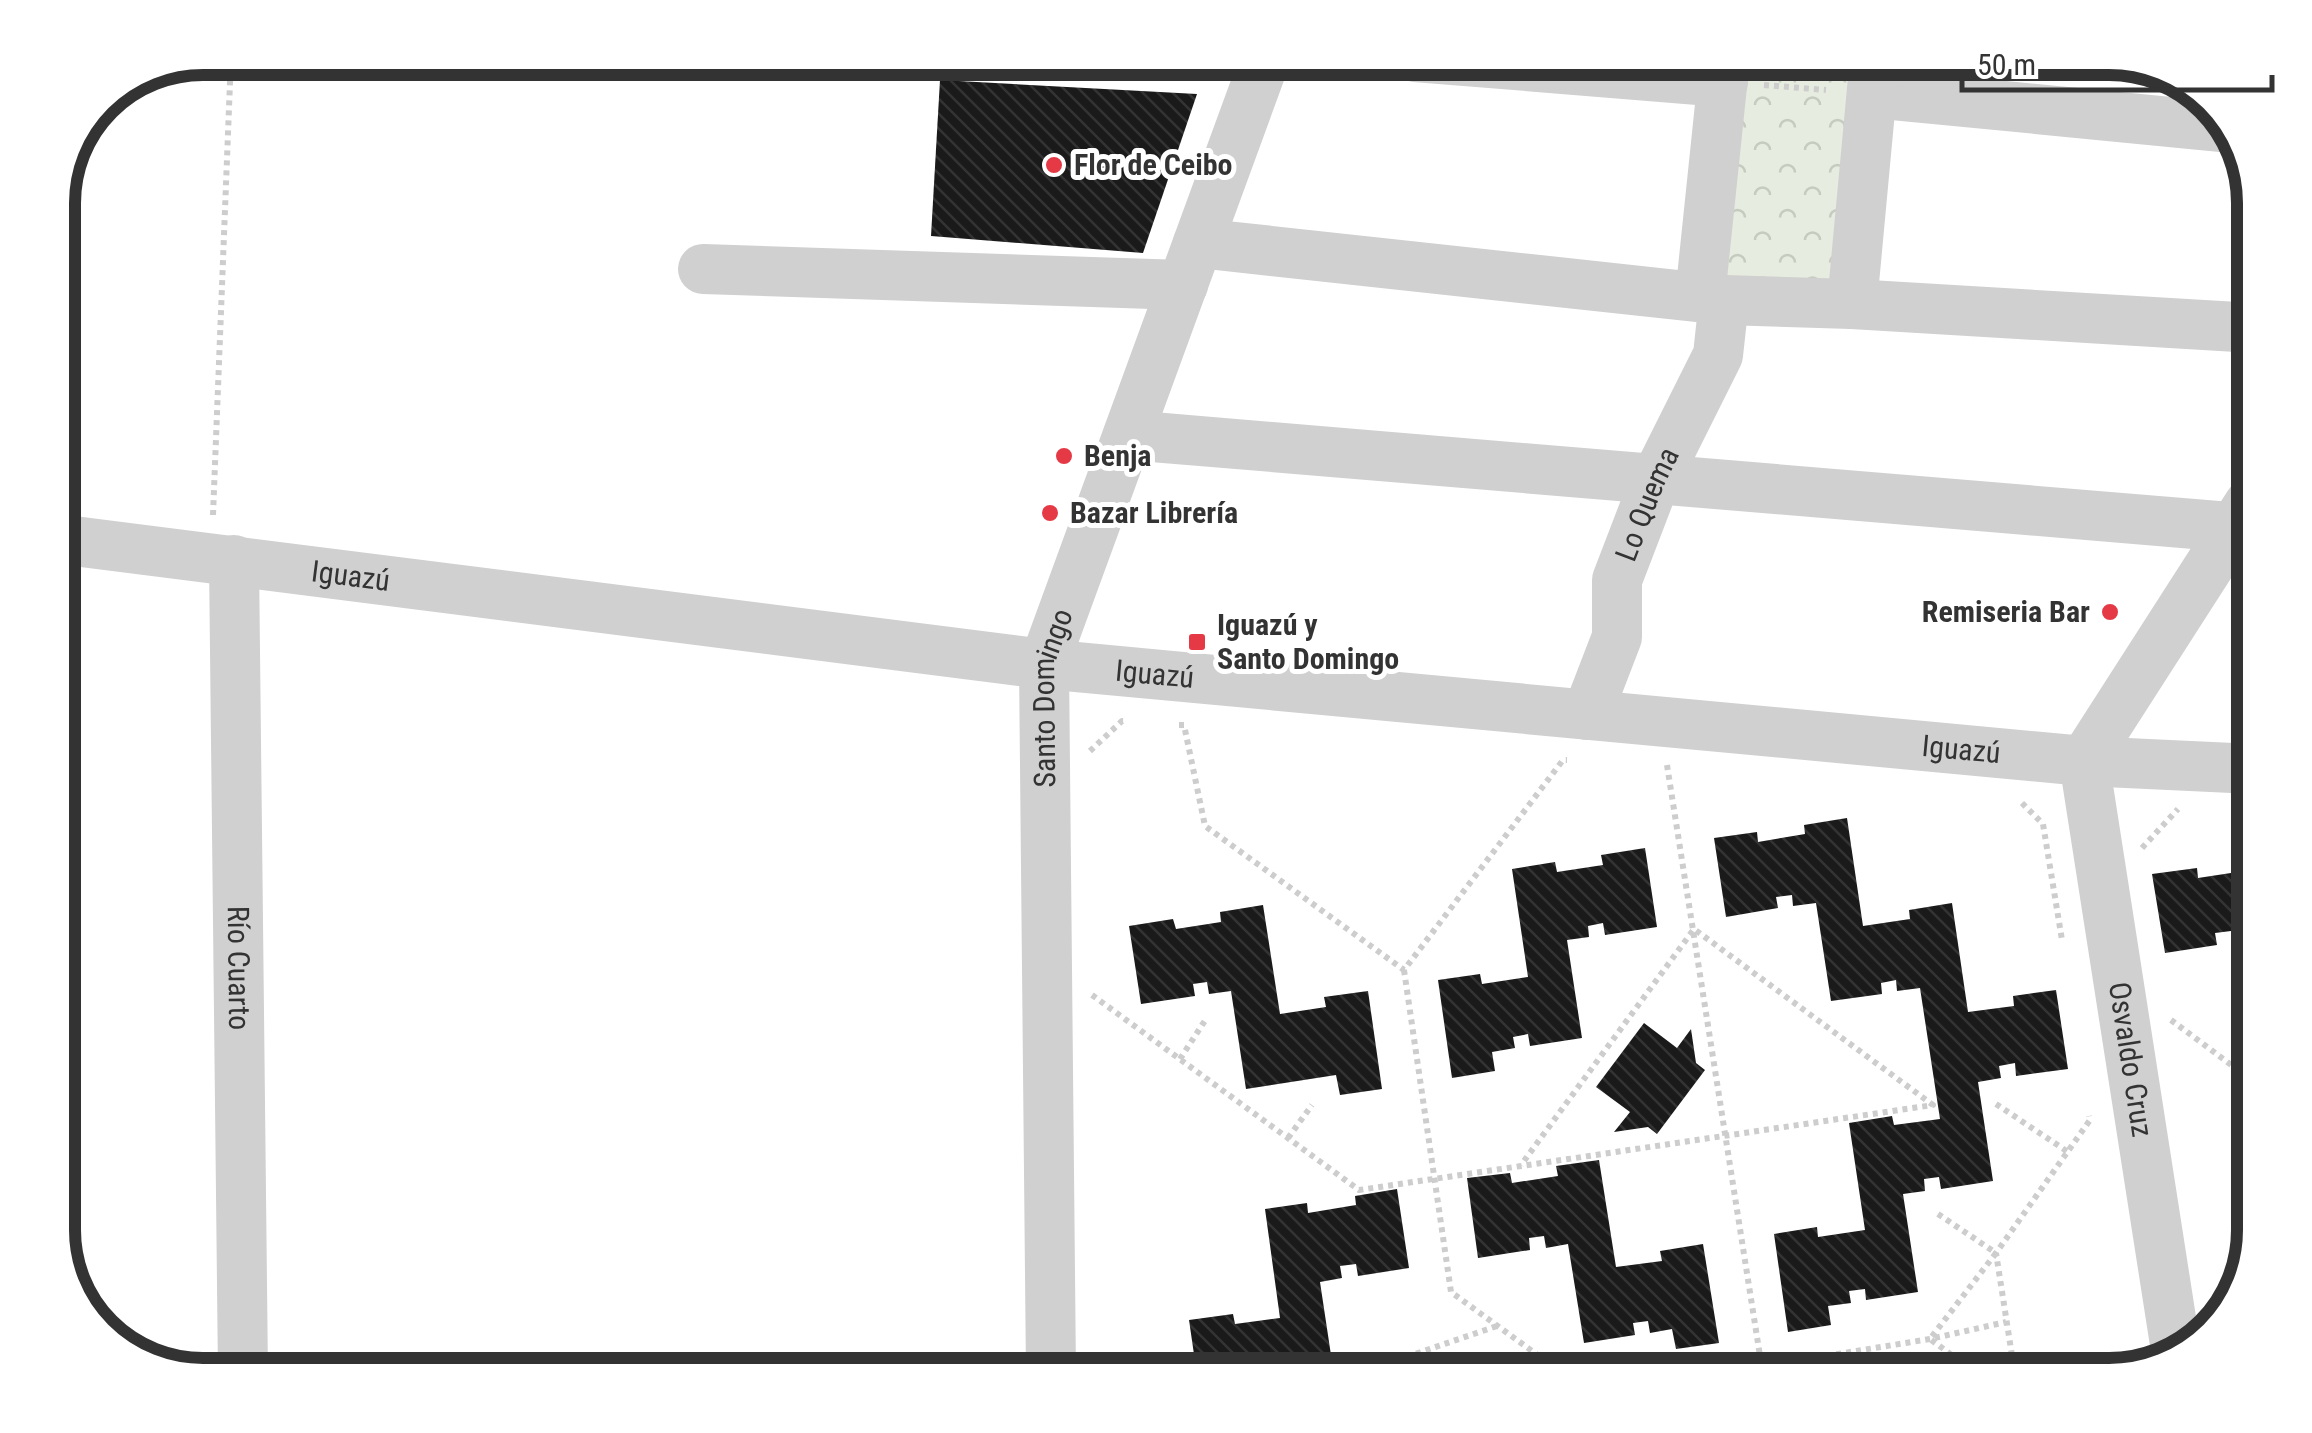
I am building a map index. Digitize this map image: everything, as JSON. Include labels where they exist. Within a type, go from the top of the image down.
[{"type":"street","name":"Santo Domingo","points":[[1051,1358],[1044,664],[1260,75]]},
{"type":"street","name":"Lo Quema","points":[[1584,738],[1617,636],[1617,580],[1655,481],[1718,355],[1712,298],[1724,75]]},
{"type":"street","points":[[1852,304],[1874,75],[2209,125]]},
{"type":"street","points":[[703,269],[1191,264],[2237,327]]},
{"type":"street","points":[[1128,435],[1655,481],[2237,517]]},
{"type":"street","points":[[2084,761],[2237,534]]},
{"type":"street","name":"Iguazú","points":[[75,542],[1044,664],[1584,738],[1641,720],[2084,761],[2237,768]]},
{"type":"street","name":"Río Cuarto","points":[[223,558],[242,1358]]},
{"type":"street","name":"Osvaldo Cruz","points":[[2084,761],[2175,1339]]},
{"type":"path","points":[[223,558],[231,75]]},
{"type":"path","points":[[1641,720],[1670,769],[1760,1358]]},
{"type":"path","points":[[1087,754],[1122,721],[1138,722]]},
{"type":"path","points":[[1169,724],[1184,725],[1206,826],[1404,970],[1451,1292],[1542,1358]]},
{"type":"path","points":[[1404,970],[1584,738]]},
{"type":"path","points":[[1652,768],[1670,769]]},
{"type":"path","points":[[2020,801],[2043,824],[2062,943]]},
{"type":"path","points":[[2140,850],[2180,807]]},
{"type":"path","points":[[1087,1010],[1087,991],[1358,1190],[1933,1105],[1694,928]]},
{"type":"path","points":[[1521,1165],[1694,928]]},
{"type":"path","points":[[2166,1016],[2237,1069]]},
{"type":"path","points":[[1180,1059],[1206,1019]]},
{"type":"path","points":[[1930,1339],[2090,1120],[2087,1100]]},
{"type":"path","points":[[1996,1104],[2068,1152]]},
{"type":"path","points":[[1288,1138],[1312,1105]]},
{"type":"path","points":[[1938,1214],[1996,1253],[2012,1358]]},
{"type":"path","points":[[1833,1358],[2006,1322]]},
{"type":"path","points":[[1410,1358],[1500,1325]]},
{"type":"path","points":[[1930,1339],[1955,1358]]},
{"type":"green space","points":[[1735,75],[1854,75],[1835,290],[1714,281]]},
{"type":"building","name":"Flor de Ceibo","points":[[940,80],[1197,94],[1143,253],[931,236]]},
{"type":"building","points":[[1847,818],[1863,926],[1910,919],[1909,910],[1952,903],[1968,1012],[2014,1006],[2013,996],[2056,990],[2068,1069],[2016,1076],[2015,1063],[1999,1066],[2001,1078],[1978,1082],[1993,1181],[1941,1189],[1939,1177],[1924,1179],[1925,1191],[1903,1194],[1918,1292],[1866,1300],[1865,1289],[1849,1291],[1851,1303],[1828,1306],[1831,1325],[1788,1332],[1774,1234],[1817,1227],[1818,1237],[1865,1230],[1849,1123],[1892,1116],[1894,1125],[1940,1119],[1920,988],[1897,991],[1896,980],[1881,983],[1882,994],[1831,1001],[1816,903],[1793,906],[1792,895],[1776,897],[1778,908],[1726,917],[1714,838],[1757,832],[1758,842],[1805,834],[1804,825]]},
{"type":"building","points":[[1645,848],[1657,927],[1605,935],[1603,923],[1588,926],[1589,937],[1567,940],[1582,1038],[1530,1046],[1528,1034],[1513,1037],[1515,1048],[1492,1052],[1495,1071],[1452,1078],[1438,980],[1480,974],[1482,984],[1528,977],[1512,869],[1555,862],[1557,872],[1603,865],[1601,855]]},
{"type":"building","points":[[2197,868],[2198,878],[2237,872],[2237,942],[2233,943],[2231,931],[2215,933],[2217,945],[2165,953],[2152,874]]},
{"type":"building","points":[[1263,905],[1280,1014],[1326,1007],[1324,997],[1368,991],[1382,1089],[1340,1095],[1336,1075],[1246,1089],[1231,991],[1209,994],[1207,982],[1193,984],[1195,996],[1141,1004],[1129,926],[1173,919],[1176,929],[1221,922],[1220,912]]},
{"type":"building","points":[[1644,1023],[1677,1048],[1691,1029],[1696,1063],[1705,1070],[1657,1134],[1648,1127],[1614,1132],[1630,1112],[1596,1087]]},
{"type":"building","points":[[1599,1160],[1616,1267],[1662,1261],[1660,1251],[1703,1244],[1719,1343],[1676,1349],[1672,1329],[1650,1333],[1648,1321],[1633,1323],[1635,1335],[1584,1343],[1568,1244],[1546,1248],[1544,1236],[1529,1238],[1530,1250],[1478,1258],[1467,1178],[1510,1173],[1512,1183],[1558,1176],[1556,1166]]},
{"type":"building","points":[[1397,1189],[1409,1268],[1358,1276],[1356,1264],[1340,1266],[1342,1278],[1320,1282],[1331,1358],[1195,1358],[1189,1320],[1233,1314],[1235,1324],[1280,1318],[1265,1209],[1307,1203],[1308,1213],[1356,1205],[1355,1196]]},
{"type":"place","name":"Flor de Ceibo","points":[[1054,165]]},
{"type":"place","name":"Benja","points":[[1064,456]]},
{"type":"place","name":"Bazar Librería","points":[[1050,513]]},
{"type":"place","name":"Remiseria Bar","points":[[2110,612]]},
{"type":"place","name":"Iguazú y Santo Domingo","points":[[1197,642]]}]
